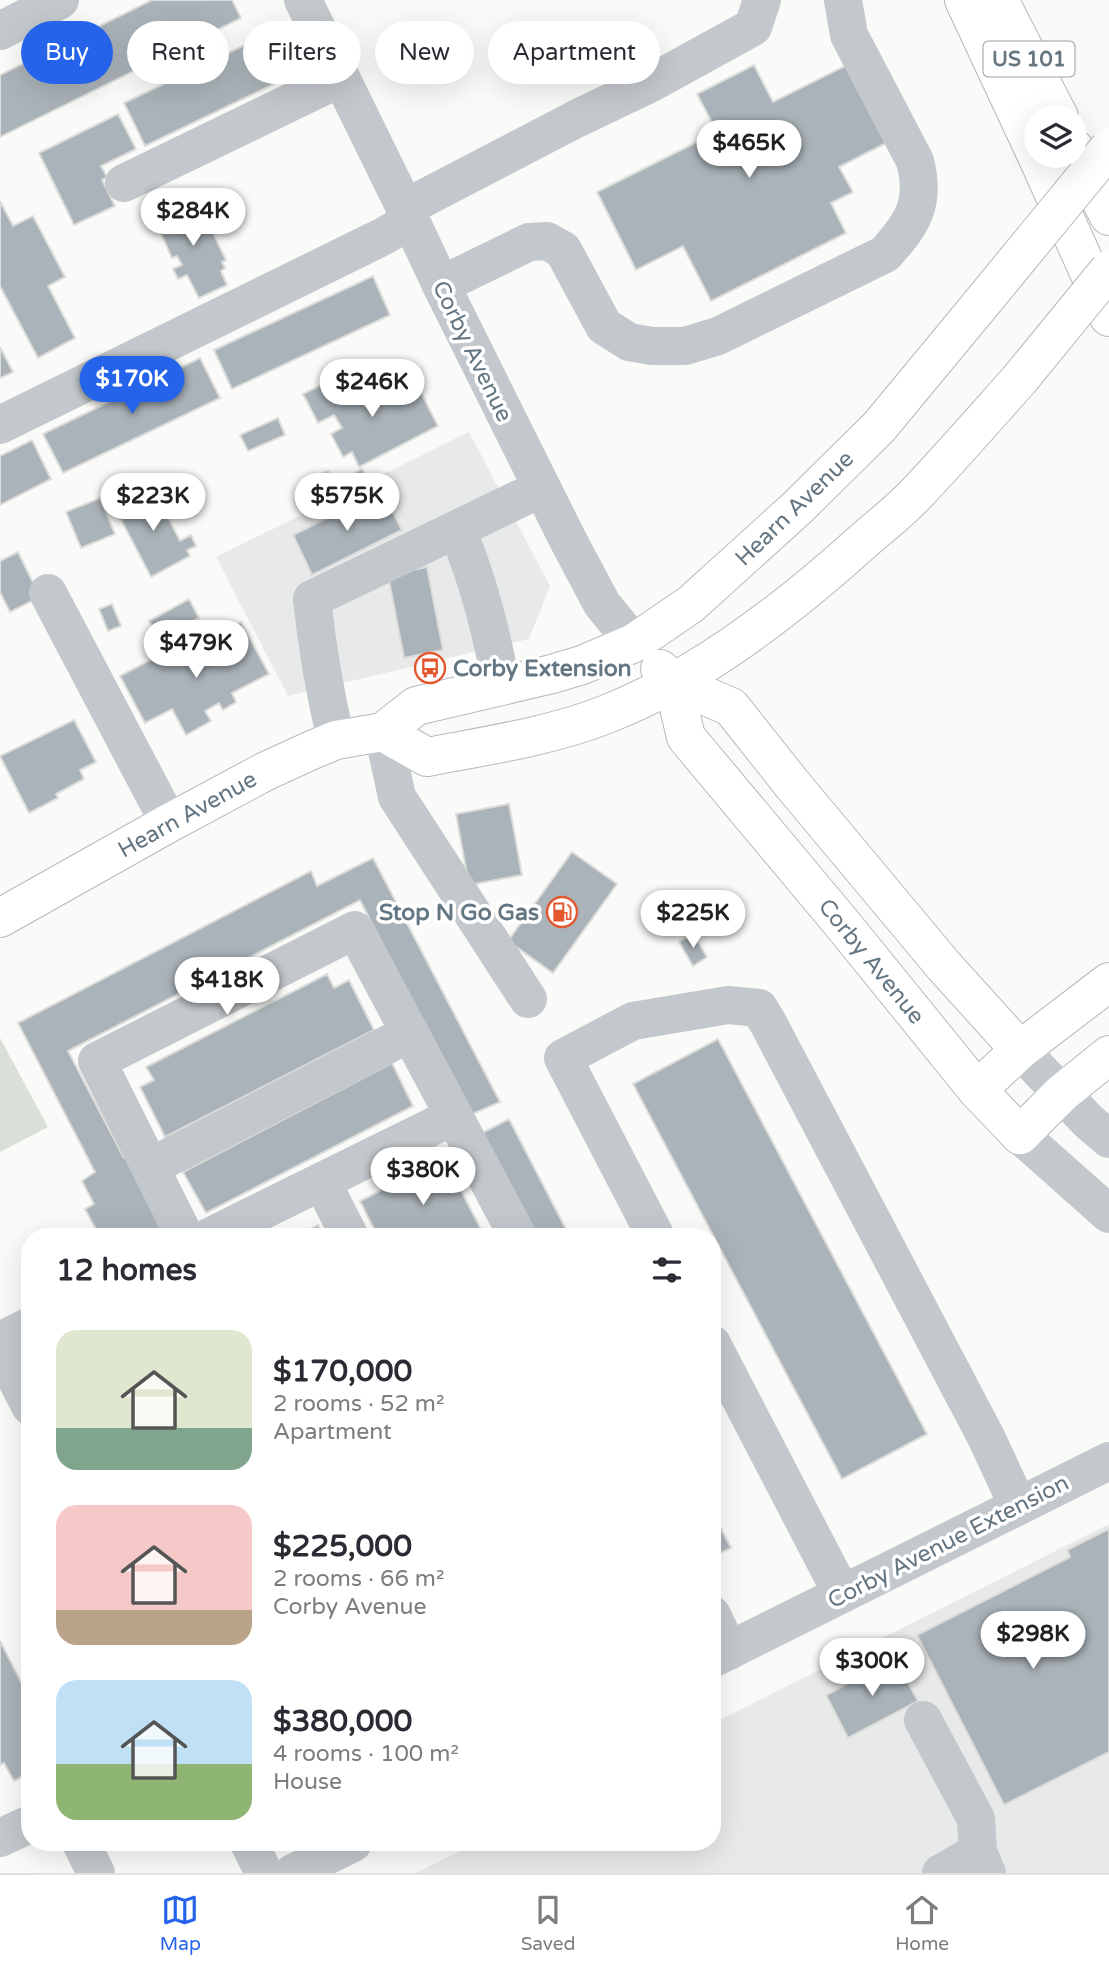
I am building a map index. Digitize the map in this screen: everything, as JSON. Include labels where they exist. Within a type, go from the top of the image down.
[{"type":"main road","points":[[964,0],[1024,129]]},
{"type":"main road","name":"US 101","points":[[999,0],[1053,105]]},
{"type":"main road","name":"Hearn Avenue","points":[[0,918],[266,771],[336,740],[383,732],[416,706],[502,687],[582,665],[634,643],[691,604],[797,508],[879,427],[1109,148]]},
{"type":"main road","points":[[1042,168],[1109,317]]},
{"type":"main road","points":[[1084,168],[1109,216]]},
{"type":"main road","points":[[383,732],[427,757],[506,742],[608,714],[673,682],[724,651],[813,587],[914,496],[1019,380],[1109,270]]},
{"type":"main road","name":"Corby Avenue","points":[[634,643],[673,682],[731,707],[944,966],[1020,1050]]},
{"type":"main road","name":"Corby Avenue","points":[[673,682],[686,737],[977,1090],[1020,1135]]},
{"type":"main road","points":[[977,1090],[1020,1050],[1109,982]]},
{"type":"main road","points":[[1020,1135],[1062,1093],[1109,1055]]},
{"type":"street","name":"Corby Avenue","points":[[303,0],[313,21]]},
{"type":"street","points":[[0,425],[408,214],[576,119],[651,83],[753,27],[762,0]]},
{"type":"street","points":[[441,285],[529,242],[547,241],[563,250],[604,326],[629,342],[652,346],[685,346],[718,336],[885,254],[903,235],[915,214],[920,182],[915,161],[849,35],[843,0]]},
{"type":"street","points":[[124,183],[329,84]]},
{"type":"street","name":"Corby Avenue","points":[[344,84],[441,285],[602,604],[634,643]]},
{"type":"street","points":[[336,740],[325,693],[312,599],[542,488]]},
{"type":"street","points":[[457,530],[472,564],[502,687]]},
{"type":"street","points":[[48,593],[169,823]]},
{"type":"street","points":[[383,732],[397,797],[528,999]]},
{"type":"street","points":[[181,1228],[97,1061],[355,930],[513,1228]]},
{"type":"street","points":[[651,1228],[563,1058],[633,1021],[728,1005],[759,1008],[986,1437],[1018,1506]]},
{"type":"street","points":[[150,1167],[410,1033]]},
{"type":"street","name":"Corby Avenue","points":[[1020,1050],[1088,1121],[1109,1139]]},
{"type":"street","points":[[227,1228],[454,1116]]},
{"type":"street","name":"Corby Avenue","points":[[1020,1135],[1109,1214]]},
{"type":"street","points":[[322,1182],[346,1228]]},
{"type":"street","points":[[0,1340],[21,1330]]},
{"type":"street","points":[[0,1347],[21,1388]]},
{"type":"street","points":[[721,1361],[842,1594]]},
{"type":"street","name":"Corby Avenue Extension","points":[[721,1655],[1109,1461]]},
{"type":"street","points":[[923,1720],[976,1819],[982,1862],[941,1873]]},
{"type":"street","points":[[0,1838],[21,1828]]},
{"type":"street","points":[[85,1851],[96,1873]]},
{"type":"street","points":[[252,1851],[264,1873]]},
{"type":"street","points":[[293,1873],[337,1851]]},
{"type":"shaded area","points":[[469,432],[550,586],[529,639],[288,696],[216,557]]},
{"type":"shaded area","points":[[0,1038],[48,1127],[0,1152]]},
{"type":"shaded area","points":[[1109,1524],[1109,1873],[416,1873],[460,1851],[721,1851],[721,1719]]},
{"type":"building","points":[[152,0],[232,0],[241,18],[229,24],[229,21],[127,21],[127,74],[113,81],[113,21],[109,21]]},
{"type":"building","points":[[243,46],[243,84],[274,84],[145,146],[124,103],[164,84],[229,84],[229,53]]},
{"type":"building","points":[[849,64],[888,142],[839,167],[853,192],[831,203],[846,233],[711,301],[683,246],[636,270],[597,192],[717,132],[697,94],[754,65],[773,102]]},
{"type":"building","points":[[21,65],[21,84],[107,84],[0,137],[0,75]]},
{"type":"building","points":[[118,114],[136,149],[101,166],[107,177],[102,180],[115,206],[74,225],[39,153]]},
{"type":"building","points":[[0,201],[13,226],[33,216],[65,277],[48,286],[75,338],[38,358],[0,286]]},
{"type":"building","points":[[192,201],[203,223],[207,221],[226,260],[222,262],[225,268],[221,271],[227,285],[199,298],[187,275],[178,279],[173,269],[182,265],[177,256],[172,258],[154,218]]},
{"type":"building","points":[[373,276],[390,315],[232,389],[214,350]]},
{"type":"building","points":[[0,347],[13,372],[0,378]]},
{"type":"building","points":[[200,358],[220,398],[63,473],[43,434]]},
{"type":"building","points":[[339,376],[353,403],[361,399],[364,405],[414,379],[438,426],[359,467],[352,452],[343,457],[331,434],[342,428],[334,415],[318,423],[303,394]]},
{"type":"building","points":[[278,418],[285,435],[248,451],[240,435]]},
{"type":"building","points":[[32,440],[51,479],[0,505],[0,456]]},
{"type":"building","points":[[362,469],[368,480],[344,493],[338,482]]},
{"type":"building","points":[[328,471],[332,480],[320,485],[316,476]]},
{"type":"building","points":[[153,488],[180,541],[191,535],[196,546],[187,550],[190,556],[151,577],[115,508]]},
{"type":"building","points":[[382,491],[402,530],[312,575],[293,535]]},
{"type":"building","points":[[100,498],[115,534],[81,548],[66,512]]},
{"type":"building","points":[[18,552],[40,597],[10,612],[0,592],[0,561]]},
{"type":"building","points":[[427,567],[443,650],[404,658],[388,575]]},
{"type":"building","points":[[189,599],[199,618],[159,639],[149,621]]},
{"type":"building","points":[[112,604],[121,626],[108,631],[99,609]]},
{"type":"building","points":[[241,622],[269,674],[232,693],[236,702],[223,710],[219,703],[205,711],[211,721],[186,735],[172,709],[145,723],[120,676],[173,648],[177,656],[182,654],[187,663],[216,647],[211,638]]},
{"type":"building","points":[[74,720],[96,762],[80,770],[84,779],[56,794],[58,798],[29,813],[0,756]]},
{"type":"building","points":[[509,804],[522,875],[469,885],[456,814]]},
{"type":"building","name":"Stop N Go Gas","points":[[572,852],[617,884],[553,973],[508,941]]},
{"type":"building","points":[[373,858],[500,1102],[470,1115],[360,900],[68,1051],[124,1158],[127,1157],[162,1228],[95,1228],[85,1209],[94,1204],[82,1181],[95,1172],[18,1023],[311,871],[317,886]]},
{"type":"building","points":[[693,934],[707,957],[693,966],[679,942]]},
{"type":"building","points":[[327,974],[334,988],[349,980],[374,1030],[165,1137],[140,1087],[154,1080],[146,1067]]},
{"type":"building","points":[[718,1039],[927,1434],[842,1479],[721,1250],[721,1228],[709,1228],[633,1084]]},
{"type":"building","points":[[392,1063],[413,1106],[206,1213],[183,1172]]},
{"type":"building","points":[[509,1119],[565,1228],[529,1228],[480,1134]]},
{"type":"building","points":[[444,1158],[480,1228],[374,1228],[360,1201]]},
{"type":"building","points":[[721,1529],[731,1548],[721,1553]]},
{"type":"building","points":[[1109,1529],[1109,1752],[1004,1805],[917,1635],[1070,1557],[1067,1550]]},
{"type":"building","points":[[0,1641],[21,1682],[21,1778],[14,1781],[4,1763],[0,1765]]},
{"type":"building","points":[[895,1659],[918,1701],[848,1738],[826,1695]]},
{"type":"place","name":"Corby Extension","points":[[430,668]]},
{"type":"place","name":"Stop N Go Gas","points":[[562,912]]}]
